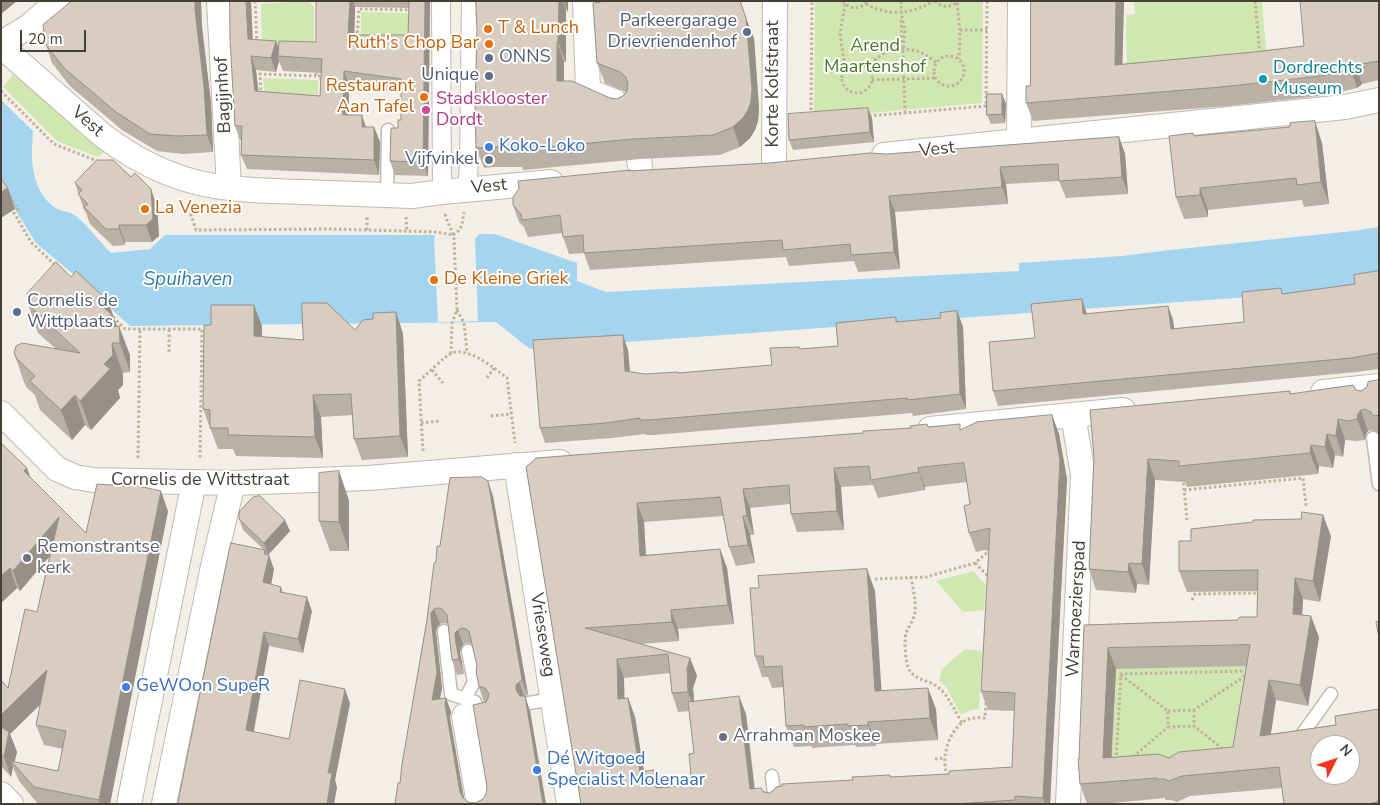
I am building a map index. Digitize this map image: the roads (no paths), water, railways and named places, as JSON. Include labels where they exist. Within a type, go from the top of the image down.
[{"type":"street","points":[[1,44],[28,27],[58,1]]},
{"type":"street","name":"Bagijnhof","points":[[219,1],[241,24],[229,188]]},
{"type":"street","points":[[441,1],[442,192]]},
{"type":"street","points":[[467,189],[471,1]]},
{"type":"street","points":[[585,1],[595,61],[588,92],[622,105]]},
{"type":"street","name":"Korte Kolfstraat","points":[[774,166],[775,1]]},
{"type":"street","points":[[1019,142],[1020,1]]},
{"type":"street","name":"Vest","points":[[1,44],[116,146],[140,161],[168,174],[192,181],[229,188],[412,196],[572,180]]},
{"type":"street","name":"Vest","points":[[862,157],[1345,107],[1379,100]]},
{"type":"street","points":[[1300,394],[1371,390]]},
{"type":"street","points":[[910,431],[1148,408]]},
{"type":"street","name":"Cornelis de Wittstraat","points":[[1,413],[58,469],[75,476],[94,480],[233,483],[368,478],[585,460]]},
{"type":"street","name":"Warmoezierspad","points":[[1068,804],[1083,475],[1073,415]]},
{"type":"street","name":"Vrieseweg","points":[[516,465],[569,804]]},
{"type":"street","points":[[129,804],[177,558],[197,482]]},
{"type":"street","points":[[164,804],[213,566],[233,483]]},
{"type":"street","points":[[177,558],[213,566]]},
{"type":"street","points":[[472,708],[479,804]]},
{"type":"street","points":[[1,794],[11,804]]},
{"type":"lane","points":[[387,196],[388,130]]},
{"type":"lane","points":[[1373,438],[1379,484]]},
{"type":"lane","points":[[444,631],[451,694],[472,708],[474,682],[468,650]]},
{"type":"lane","points":[[1295,744],[1331,694]]},
{"type":"lane","points":[[529,703],[552,699]]},
{"type":"lane","points":[[772,776],[775,804]]},
{"type":"water","name":"Spuihaven","points":[[1,100],[33,131],[32,162],[40,191],[54,207],[76,216],[111,253],[150,249],[165,235],[434,235],[435,238],[475,239],[479,234],[495,234],[577,263],[577,281],[606,292],[1019,271],[1019,263],[1122,256],[1379,227],[1379,286],[1360,289],[530,349],[496,322],[130,326],[36,243],[1,187]]},
{"type":"place","name":"T & Lunch","points":[[488,29]]},
{"type":"place","name":"Parkeergarage Drievriendenhof","points":[[747,32]]},
{"type":"place","name":"Ruth's Chop Bar","points":[[489,44]]},
{"type":"place","name":"ONNS","points":[[489,58]]},
{"type":"place","name":"Unique","points":[[489,76]]},
{"type":"place","name":"Dordrechts Museum","points":[[1263,79]]},
{"type":"place","name":"Restaurant Aan Tafel","points":[[424,97]]},
{"type":"place","name":"Stadsklooster Dordt","points":[[426,110]]},
{"type":"place","name":"Koko-Loko","points":[[489,147]]},
{"type":"place","name":"Vijfvinkel","points":[[489,160]]},
{"type":"place","name":"La Venezia","points":[[145,209]]},
{"type":"place","name":"De Kleine Griek","points":[[434,280]]},
{"type":"place","name":"Cornelis de Wittplaats","points":[[17,312]]},
{"type":"place","name":"Remonstrantse kerk","points":[[27,558]]},
{"type":"place","name":"GeWOon SupeR","points":[[126,687]]},
{"type":"place","name":"Arrahman Moskee","points":[[723,737]]},
{"type":"place","name":"Dé Witgoed Specialist Molenaar","points":[[537,770]]},
{"type":"park label","name":"Arend Maartenshof","points":[[875,57]]}]
